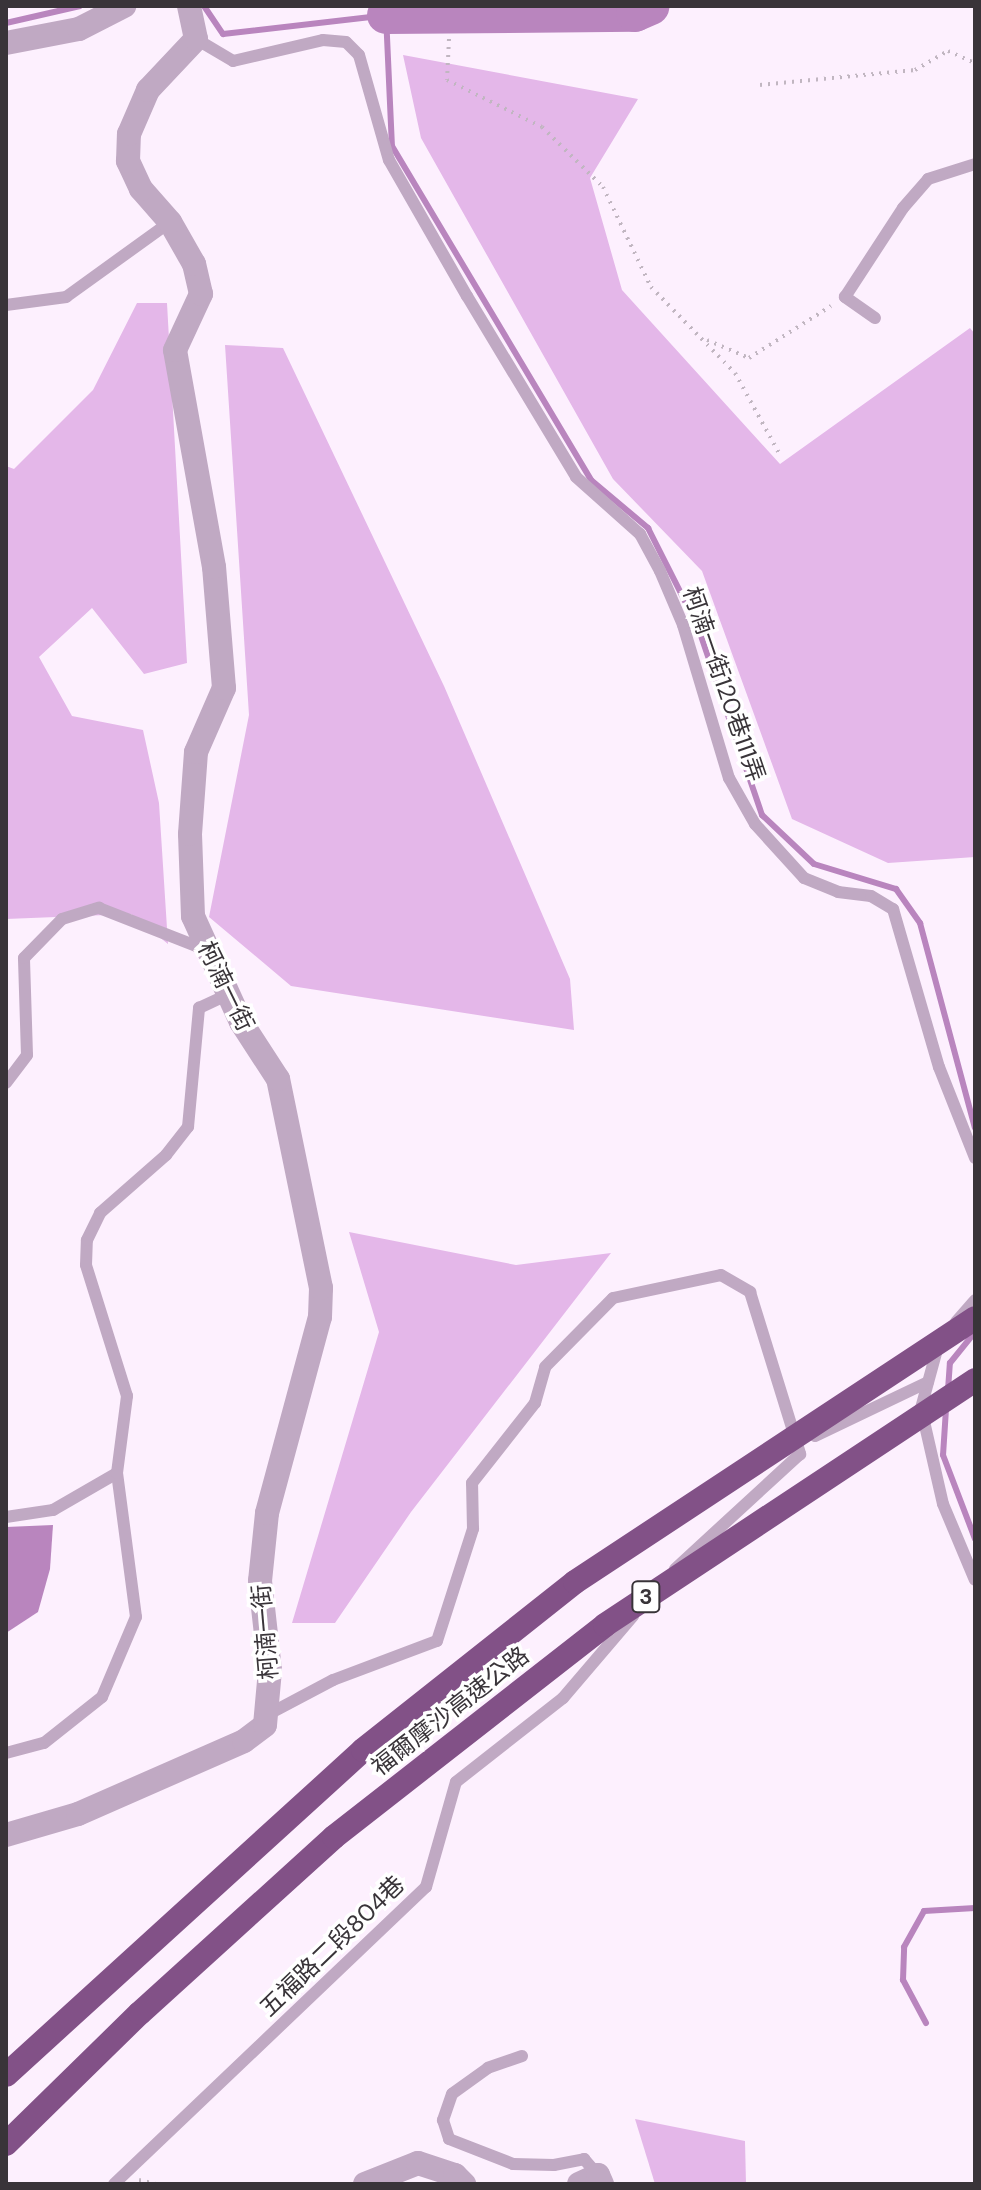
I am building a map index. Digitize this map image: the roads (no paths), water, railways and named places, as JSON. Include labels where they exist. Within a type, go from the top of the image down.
[{"type":"highway","name":"福爾摩沙高速公路","points":[[6,2075],[363,1750],[575,1582],[975,1318]]},
{"type":"highway","name":"福爾摩沙高速公路","points":[[6,2144],[140,2013],[334,1837],[605,1625],[975,1380]]},
{"type":"street","points":[[6,43],[79,29],[124,6]]},
{"type":"street","points":[[189,6],[196,39]]},
{"type":"street","name":"柯湳一街","points":[[6,1835],[78,1814],[244,1741],[265,1725],[268,1633],[260,1581],[267,1513],[320,1317],[321,1288],[278,1079],[227,995],[193,916],[190,834],[196,752],[224,688],[223,645],[175,350],[201,294],[194,264],[170,222],[141,189],[128,161],[129,134],[148,90],[196,39]]},
{"type":"street","points":[[365,2184],[418,2163],[455,2175],[464,2184]]},
{"type":"lane","name":"柯湳一街120巷111弄","points":[[196,39],[233,61],[323,40],[346,42],[359,55],[389,160],[467,296],[576,477],[640,534],[660,571],[683,625],[729,778],[755,824],[804,878],[838,892],[871,896],[893,909],[939,1067],[975,1158]]},
{"type":"lane","points":[[875,318],[845,297],[903,208],[928,179],[975,164]]},
{"type":"lane","points":[[6,305],[66,297],[170,222]]},
{"type":"lane","points":[[6,1083],[27,1055],[24,958],[62,919],[99,908],[206,950]]},
{"type":"lane","points":[[6,1753],[44,1743],[102,1697],[136,1617],[117,1473],[127,1396],[86,1265],[87,1240],[100,1213],[166,1155],[188,1127],[199,1008],[227,995]]},
{"type":"lane","points":[[267,1715],[333,1680],[437,1641],[473,1529],[472,1483],[535,1403],[545,1367],[613,1298],[721,1275],[750,1292],[798,1444],[928,1382]]},
{"type":"lane","points":[[975,1300],[936,1348],[921,1408],[929,1454],[964,1563],[975,1580]]},
{"type":"lane","name":"五福路二段804巷","points":[[114,2184],[426,1887],[456,1782],[563,1698],[690,1551],[800,1454],[798,1444]]},
{"type":"lane","points":[[6,1517],[53,1510],[117,1473]]},
{"type":"lane","points":[[522,2056],[488,2068],[452,2094],[443,2120],[449,2139],[513,2164],[584,2159],[593,2181]]},
{"type":"waterway","points":[[6,23],[80,6]]},
{"type":"waterway","points":[[204,6],[223,34],[386,15],[392,146],[591,480],[648,528],[698,627],[762,815],[814,864],[896,889],[920,923],[975,1128]]},
{"type":"waterway","points":[[386,15],[635,13],[651,6]]},
{"type":"waterway","points":[[948,1390],[950,1363],[975,1332]]},
{"type":"waterway","points":[[946,1409],[943,1455],[975,1539]]},
{"type":"waterway","points":[[926,2023],[903,1980],[904,1947],[924,1911],[975,1908]]}]
